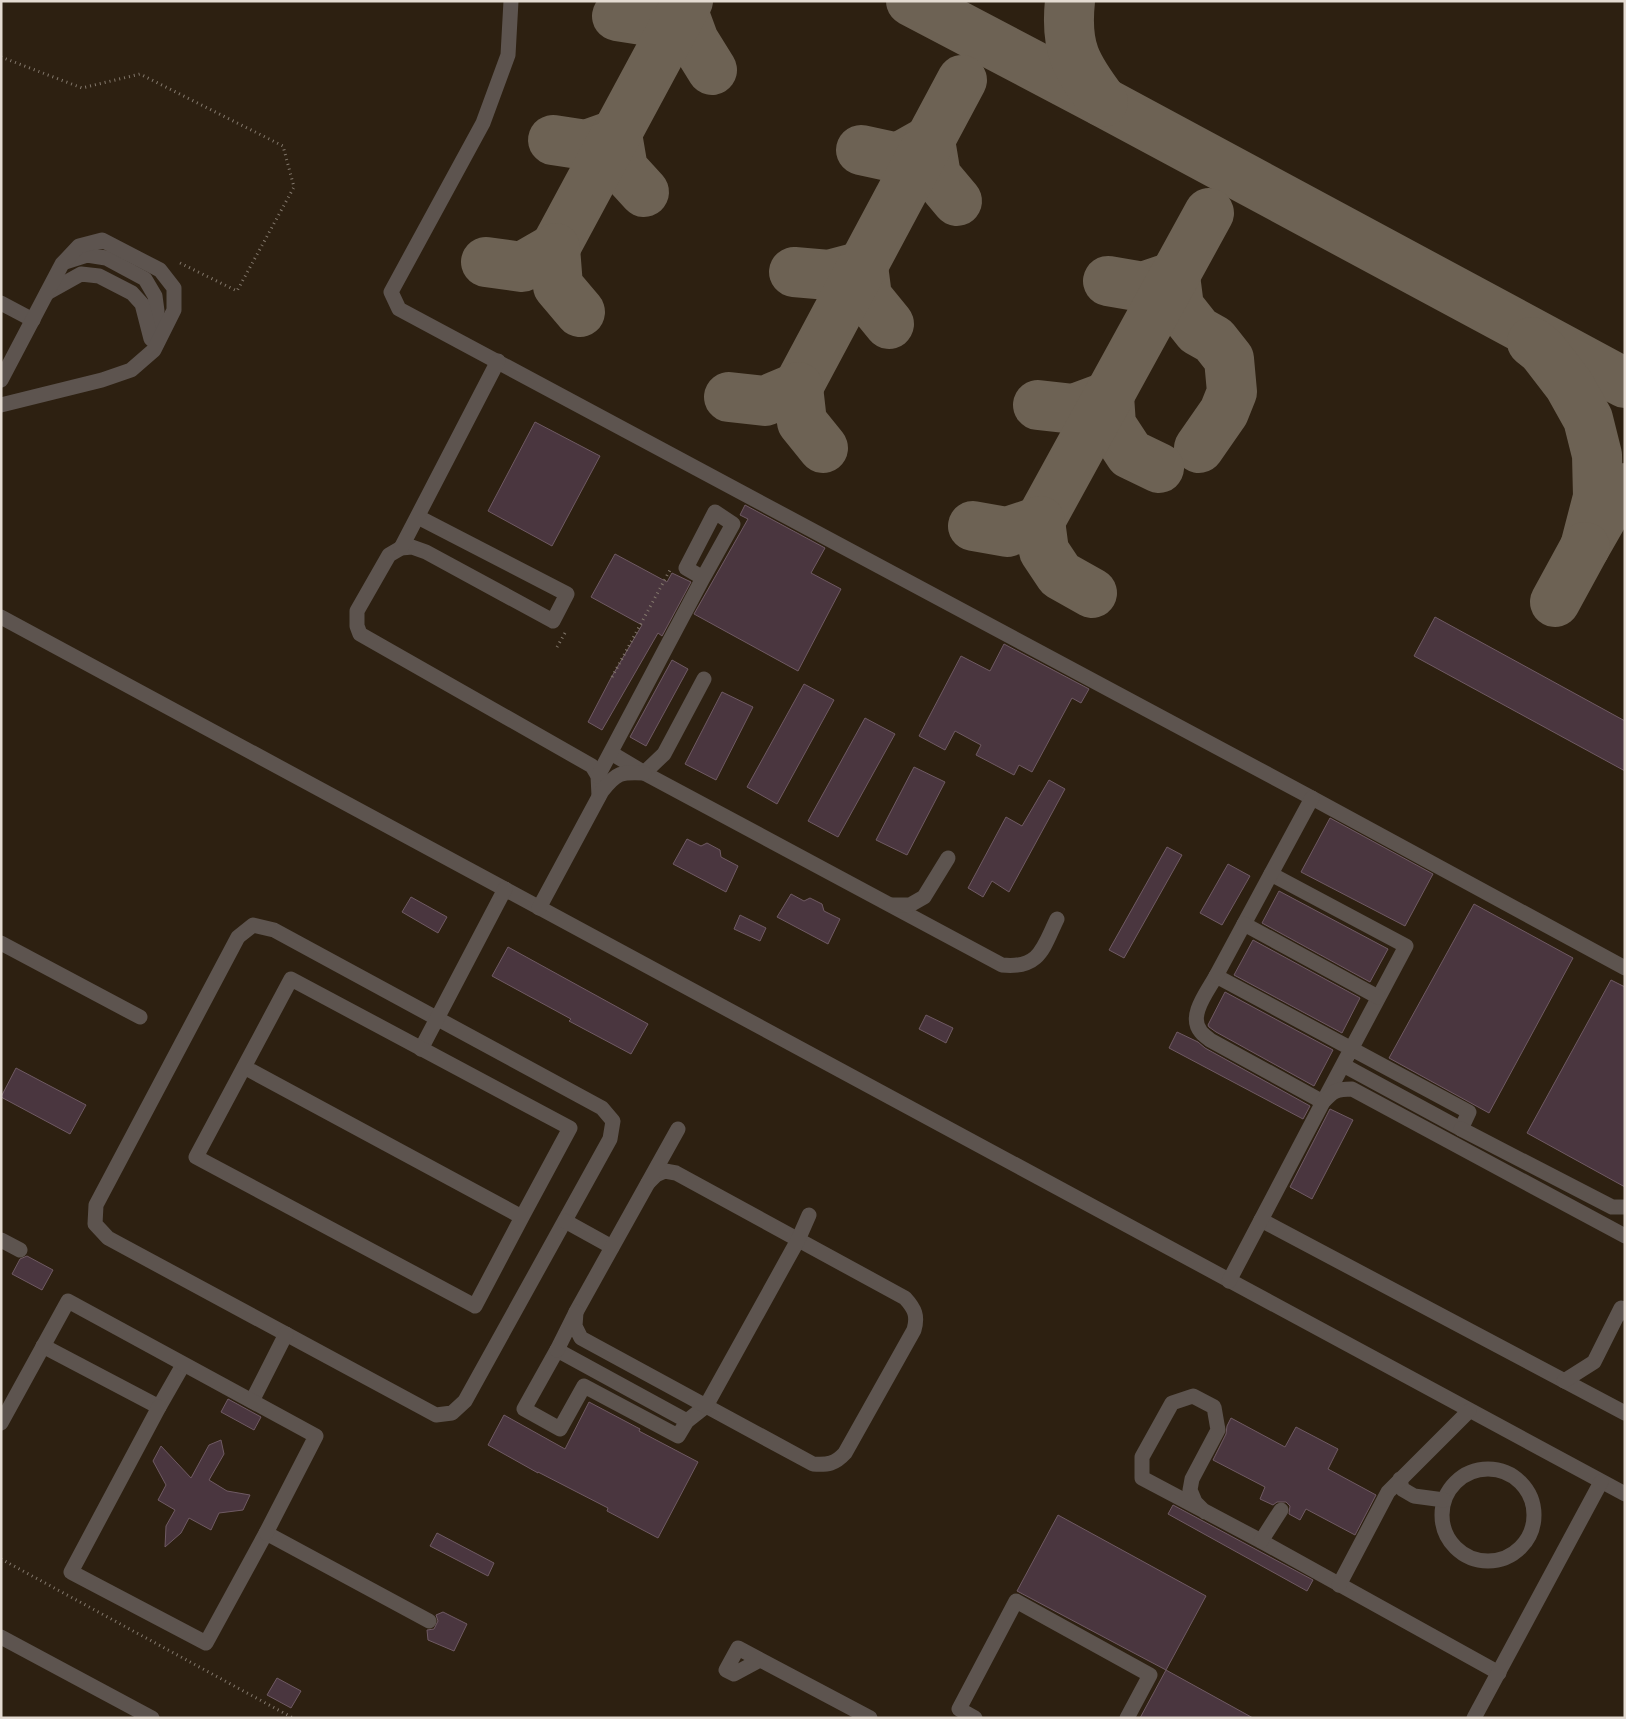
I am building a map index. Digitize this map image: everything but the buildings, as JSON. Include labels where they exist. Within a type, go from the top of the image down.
[{"type":"lane","points":[[511,1],[508,54],[483,122],[391,292],[399,309],[1312,798],[1625,968]]},
{"type":"lane","points":[[1,380],[62,264],[79,246],[102,240],[160,270],[174,288],[174,310],[154,350],[130,370],[102,380],[1,405]]},
{"type":"lane","points":[[47,292],[81,274],[99,276],[132,293],[142,304],[154,350]]},
{"type":"lane","points":[[1,303],[33,320]]},
{"type":"lane","points":[[401,548],[498,361]]},
{"type":"lane","points":[[418,517],[567,594],[553,621],[426,552],[412,547],[401,548],[389,555],[358,611],[357,626],[360,634],[592,766],[598,776],[599,796]]},
{"type":"lane","points":[[598,776],[704,578]]},
{"type":"lane","points":[[1,617],[1625,1494]]},
{"type":"lane","points":[[539,908],[599,796],[612,778],[628,772],[644,773],[664,754],[704,679]]},
{"type":"lane","points":[[611,753],[644,773],[1002,965],[1017,967],[1032,961],[1042,950],[1058,919]]},
{"type":"lane","points":[[1312,798],[1197,1011],[1196,1023],[1200,1031],[1210,1040],[1323,1102]]},
{"type":"lane","points":[[890,905],[910,905],[924,897],[948,858]]},
{"type":"lane","points":[[1229,1281],[1406,946],[1271,874]]},
{"type":"lane","points":[[421,1049],[505,889]]},
{"type":"lane","points":[[1244,924],[1378,997]]},
{"type":"lane","points":[[253,925],[274,930],[602,1108],[614,1121],[610,1139],[565,1221],[466,1402],[452,1413],[436,1415],[108,1238],[94,1224],[96,1205],[238,937],[253,925]]},
{"type":"lane","points":[[1,943],[140,1017]]},
{"type":"lane","points":[[1216,976],[1469,1112],[1461,1129]]},
{"type":"lane","points":[[291,979],[421,1049],[570,1128],[475,1306],[196,1157],[291,979]]},
{"type":"lane","points":[[1343,1065],[1461,1129],[1612,1207],[1625,1207]]},
{"type":"lane","points":[[244,1067],[522,1217]]},
{"type":"lane","points":[[1323,1102],[1332,1092],[1341,1089],[1352,1089],[1625,1236]]},
{"type":"lane","points":[[678,1129],[524,1409],[560,1429],[584,1386],[678,1436],[687,1421],[706,1406],[798,1240],[809,1216]]},
{"type":"lane","points":[[576,1312],[575,1326],[581,1338],[813,1464],[829,1465],[838,1461],[845,1453],[914,1330],[917,1318],[912,1306],[905,1298],[676,1174],[665,1171],[656,1175],[648,1183]]},
{"type":"lane","points":[[1261,1220],[1625,1413]]},
{"type":"lane","points":[[565,1221],[612,1247]]},
{"type":"lane","points":[[1,1240],[20,1250]]},
{"type":"lane","points":[[1,1422],[68,1301],[316,1436],[206,1643],[71,1572],[159,1407],[184,1365]]},
{"type":"lane","points":[[1564,1381],[1594,1362],[1624,1308]]},
{"type":"lane","points":[[252,1400],[286,1334]]},
{"type":"lane","points":[[43,1346],[159,1407]]},
{"type":"lane","points":[[556,1350],[687,1421]]},
{"type":"lane","points":[[1205,1512],[1195,1502],[1190,1490],[1192,1479],[1218,1430],[1214,1407],[1193,1396],[1172,1403],[1142,1458],[1142,1478],[1499,1672]]},
{"type":"lane","points":[[1338,1585],[1388,1492],[1470,1411]]},
{"type":"lane","points":[[1497,1469],[1513,1476],[1524,1486],[1532,1499],[1534,1516],[1530,1535],[1518,1550],[1510,1555],[1496,1560],[1474,1559],[1459,1550],[1447,1536],[1442,1519],[1444,1500],[1449,1490],[1460,1478],[1477,1470],[1497,1469]]},
{"type":"lane","points":[[1400,1479],[1402,1489],[1414,1496],[1444,1500]]},
{"type":"lane","points":[[1474,1718],[1601,1482]]},
{"type":"lane","points":[[1261,1541],[1281,1510]]},
{"type":"lane","points":[[266,1533],[429,1621]]},
{"type":"lane","points":[[975,1718],[959,1709],[1016,1601],[1150,1675],[1128,1718]]},
{"type":"lane","points":[[1,1637],[152,1718]]},
{"type":"lane","points":[[760,1660],[870,1718]]},
{"type":"path","points":[[1,57],[82,88],[140,74],[283,146],[294,187],[237,291],[180,263]]},
{"type":"path","points":[[612,677],[673,565]]},
{"type":"path","points":[[1,1559],[293,1718]]},
{"type":"taxiway","points":[[555,248],[688,1]]},
{"type":"taxiway","points":[[911,1],[1103,102],[1625,383]]},
{"type":"taxiway","points":[[1070,1],[1069,32],[1074,56],[1079,67],[1103,102]]},
{"type":"taxiway","points":[[617,16],[649,21],[683,11],[694,41],[712,70]]},
{"type":"taxiway","points":[[798,387],[962,80]]},
{"type":"taxiway","points":[[553,140],[586,145],[617,134],[623,169],[644,192]]},
{"type":"taxiway","points":[[861,150],[898,158],[930,140],[936,176],[957,201]]},
{"type":"taxiway","points":[[1040,521],[1209,213]]},
{"type":"taxiway","points":[[486,262],[522,267],[555,248],[558,286],[580,312]]},
{"type":"taxiway","points":[[794,272],[829,275],[863,266],[867,297],[889,324]]},
{"type":"taxiway","points":[[1108,281],[1143,287],[1175,276],[1179,307],[1198,331],[1214,340],[1229,359],[1232,392],[1224,412],[1199,448]]},
{"type":"taxiway","points":[[1532,342],[1542,350],[1569,385],[1588,419],[1597,455],[1598,497],[1585,547],[1612,500],[1625,488]]},
{"type":"taxiway","points":[[729,397],[765,401],[798,387],[802,422],[823,448]]},
{"type":"taxiway","points":[[1038,405],[1074,409],[1109,396],[1111,425],[1130,454],[1159,468]]},
{"type":"taxiway","points":[[973,526],[1007,532],[1040,521],[1044,551],[1060,575],[1092,593]]},
{"type":"taxiway","points":[[1555,602],[1585,547]]}]
